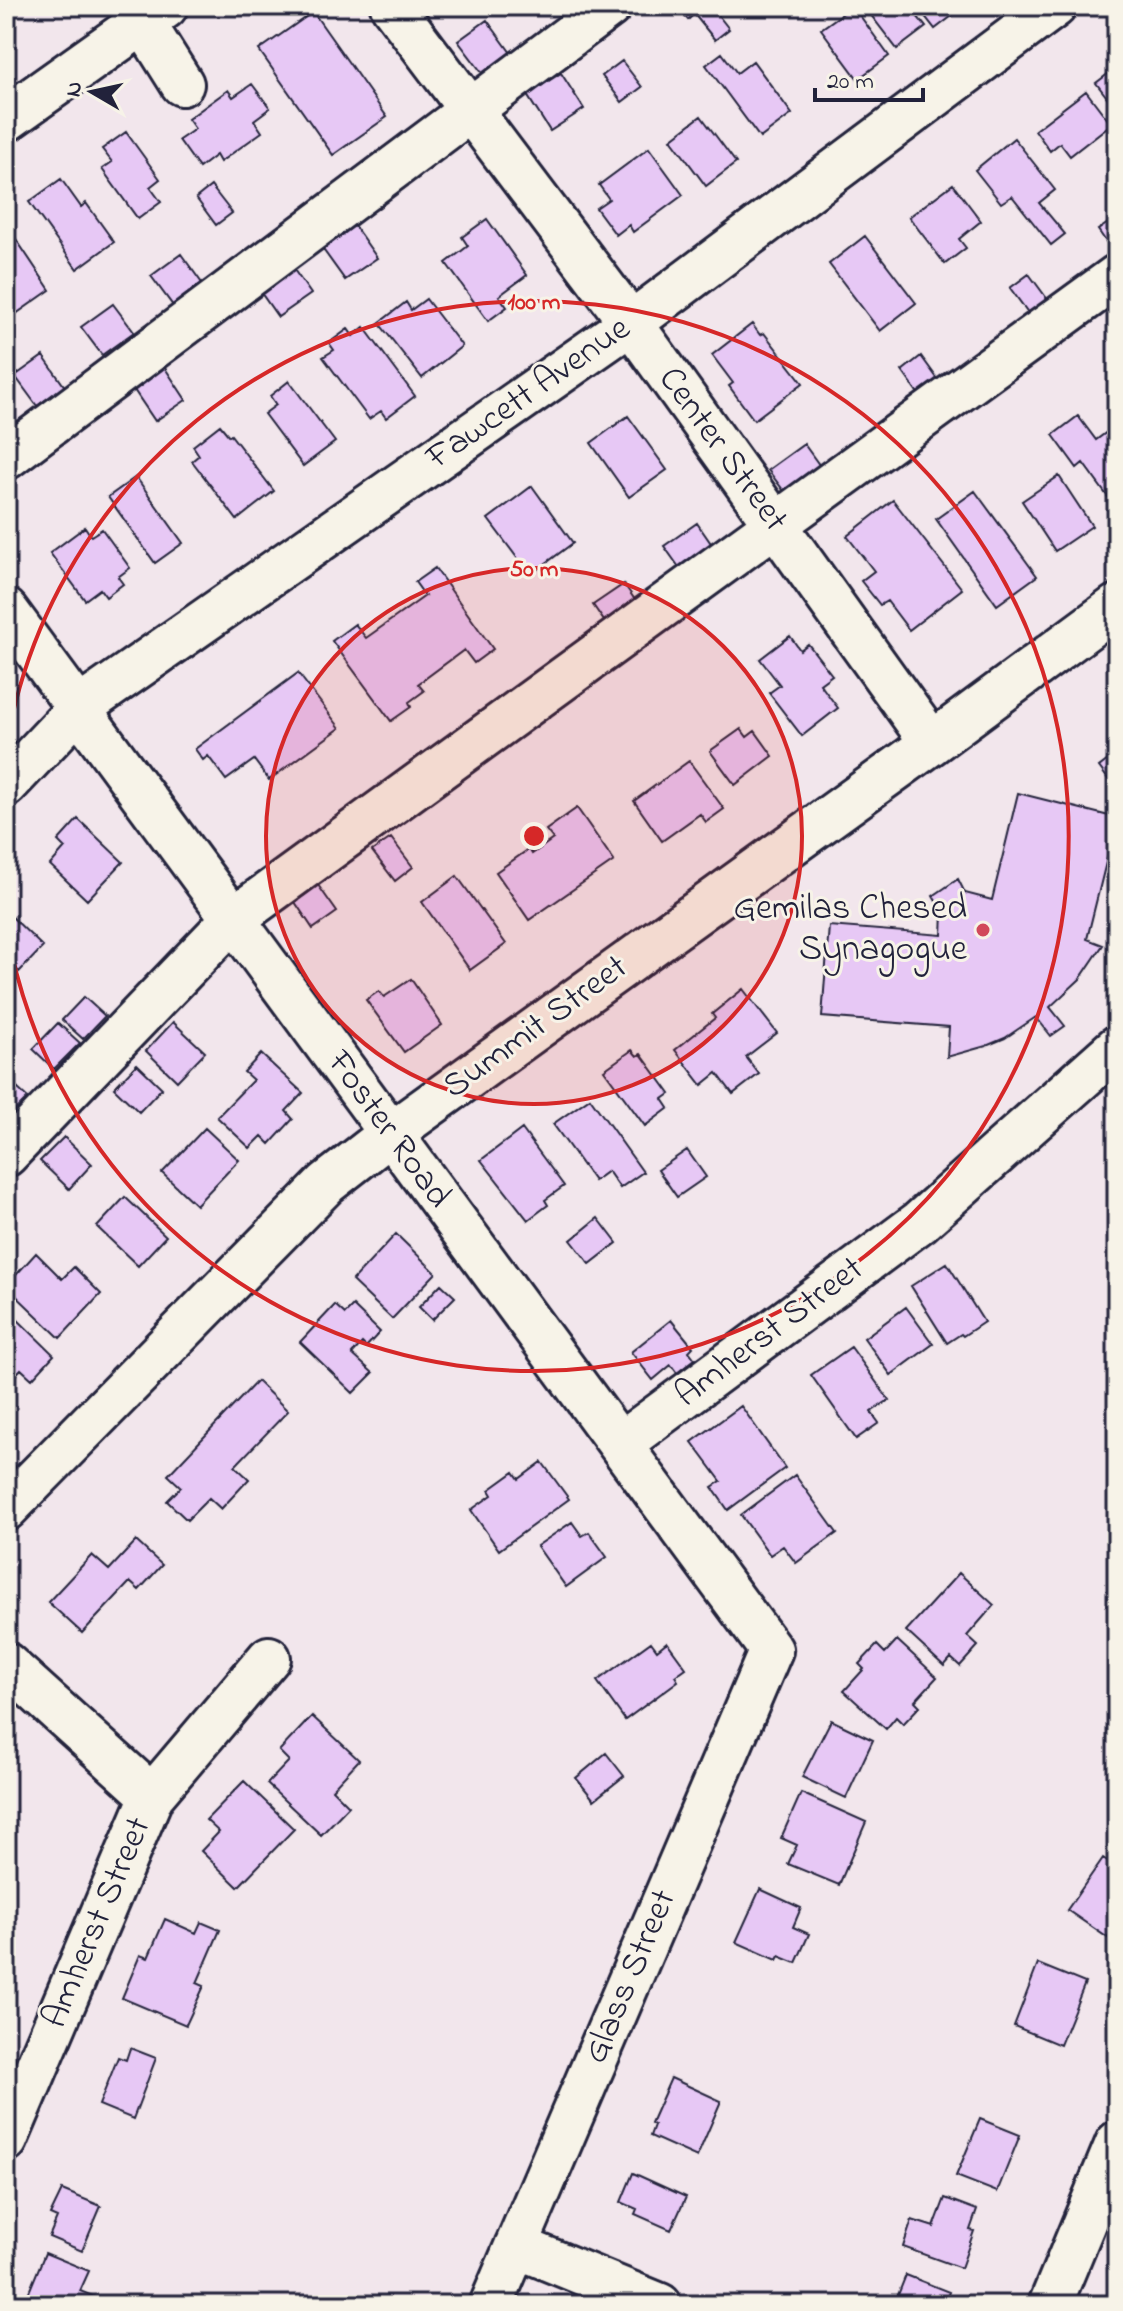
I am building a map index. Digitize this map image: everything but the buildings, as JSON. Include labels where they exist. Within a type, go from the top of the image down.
[{"type":"main road","points":[[6,119],[154,14]]},
{"type":"street","name":"Center Street","points":[[392,6],[631,323],[932,743]]},
{"type":"street","points":[[6,458],[610,6]]},
{"type":"street","name":"Fawcett Avenue","points":[[6,785],[78,709],[631,323],[1055,6]]},
{"type":"street","points":[[154,14],[182,84]]},
{"type":"street","points":[[6,1155],[233,919],[1117,276]]},
{"type":"street","name":"Summit Street","points":[[6,1509],[327,1183],[390,1134],[1117,606]]},
{"type":"street","name":"Foster Road","points":[[6,610],[771,1650]]},
{"type":"street","name":"Amherst Street","points":[[620,1444],[920,1222],[1117,1047]]},
{"type":"street","name":"Glass Street","points":[[491,2305],[771,1650]]},
{"type":"street","name":"Amherst Street","points":[[6,2140],[152,1796],[269,1658]]},
{"type":"street","points":[[6,1664],[152,1796]]},
{"type":"street","points":[[1050,2305],[1117,2143]]},
{"type":"street","points":[[516,2246],[660,2305]]},
{"type":"place","name":"Gemilas Chesed Synagogue","points":[[983,930]]}]
